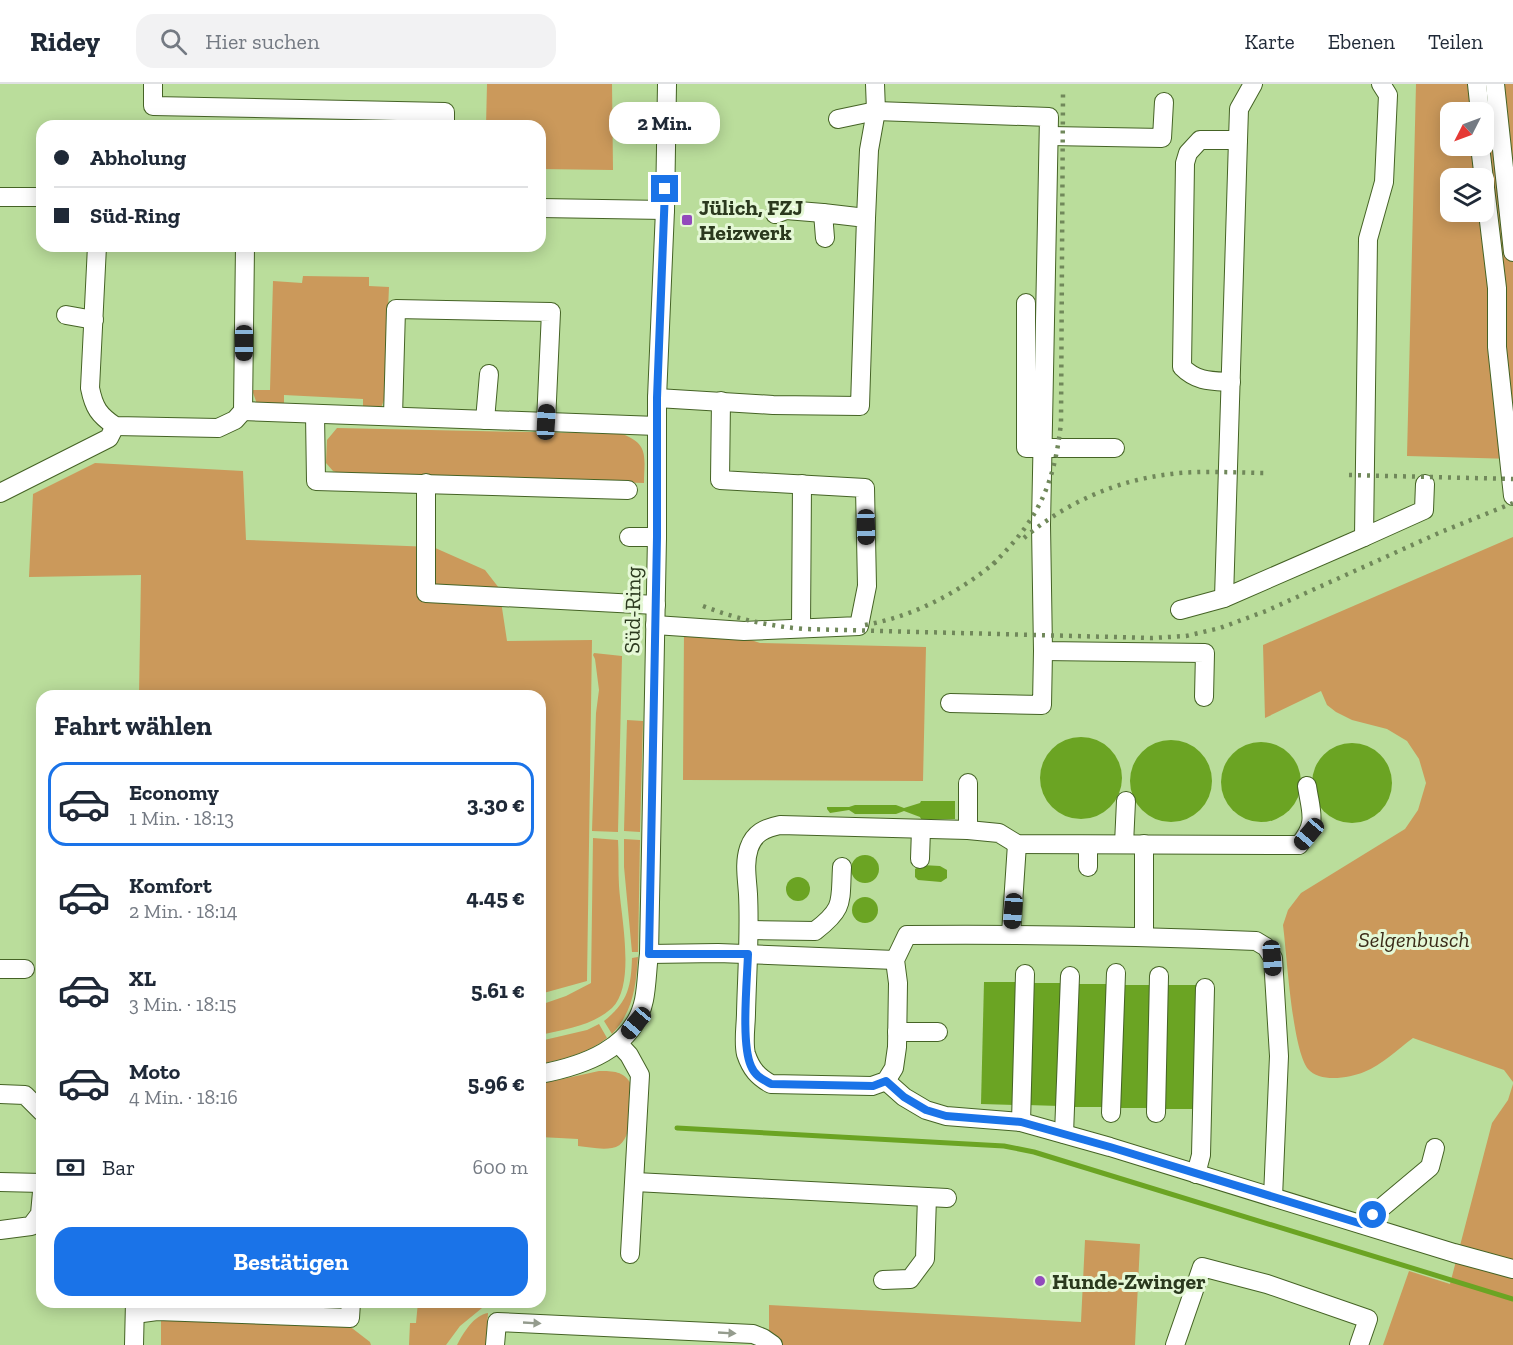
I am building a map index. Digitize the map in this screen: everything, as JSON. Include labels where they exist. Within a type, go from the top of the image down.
[{"type":"street","points":[[153,84],[153,106],[266,118],[382,103],[413,104],[445,112],[445,120]]},
{"type":"street","name":"Süd-Ring","points":[[546,1073],[568,1069],[606,1053],[636,1023],[644,1002],[649,954],[656,625],[657,398],[665,210],[667,84]]},
{"type":"street","points":[[657,398],[860,406],[869,150],[876,111],[875,84]]},
{"type":"street","points":[[1224,598],[1239,109],[1253,84]]},
{"type":"street","points":[[1364,537],[1368,239],[1384,182],[1388,94],[1381,84]]},
{"type":"street","points":[[1477,84],[1479,102]]},
{"type":"street","points":[[1496,84],[1513,252]]},
{"type":"street","points":[[1162,138],[1164,102]]},
{"type":"street","points":[[838,119],[876,111],[1049,117],[1041,525],[1042,705],[950,703]]},
{"type":"street","points":[[1050,136],[1162,138],[1184,141],[1194,146]]},
{"type":"street","points":[[1231,382],[1203,381],[1182,367],[1185,163],[1188,153],[1200,141],[1238,140]]},
{"type":"street","points":[[1481,156],[1497,288],[1497,347],[1513,496]]},
{"type":"street","points":[[0,197],[36,197]]},
{"type":"street","points":[[546,208],[665,210]]},
{"type":"street","points":[[775,214],[786,210],[866,218]]},
{"type":"street","points":[[823,213],[825,238]]},
{"type":"street","points":[[97,252],[90,388],[93,402],[102,417],[115,426],[218,428],[236,420],[243,411],[245,252]]},
{"type":"street","points":[[1026,303],[1026,448],[1115,448]]},
{"type":"street","points":[[393,417],[396,309],[551,312],[546,422]]},
{"type":"street","points":[[66,315],[94,320]]},
{"type":"street","points":[[485,420],[489,374]]},
{"type":"street","points":[[656,625],[744,631],[859,626],[867,586],[865,488],[720,480],[721,401]]},
{"type":"street","points":[[243,411],[657,426]]},
{"type":"street","points":[[315,414],[316,481],[628,490]]},
{"type":"street","points":[[0,493],[109,438],[115,426]]},
{"type":"street","points":[[426,483],[426,593],[656,605]]},
{"type":"street","points":[[801,628],[802,484]]},
{"type":"street","points":[[1180,610],[1224,598],[1424,510],[1425,484]]},
{"type":"street","points":[[628,537],[657,537]]},
{"type":"street","points":[[1043,651],[1204,653],[1204,697]]},
{"type":"street","points":[[968,783],[968,830]]},
{"type":"street","points":[[1273,1197],[1279,1056],[1272,958],[1266,947],[1256,941],[1143,936],[907,935],[895,960],[898,983],[897,1032],[894,1068],[886,1081],[873,1086],[771,1084],[758,1077],[746,1052],[750,930],[746,860],[749,846],[755,836],[766,828],[780,825],[968,830],[999,833],[1017,844],[1088,846],[1264,838],[1299,845],[1309,834],[1312,820],[1307,786]]},
{"type":"street","points":[[1124,844],[1126,801]]},
{"type":"street","points":[[920,859],[921,830]]},
{"type":"street","points":[[1011,934],[1017,844]]},
{"type":"street","points":[[1143,936],[1144,844]]},
{"type":"street","points":[[1088,846],[1088,867]]},
{"type":"street","points":[[750,930],[815,931],[836,914],[840,902],[842,867]]},
{"type":"street","points":[[649,954],[748,954],[895,960]]},
{"type":"street","points":[[0,969],[25,969]]},
{"type":"street","points":[[1111,1113],[1116,973]]},
{"type":"street","points":[[1021,1122],[1025,974]]},
{"type":"street","points":[[1064,1134],[1070,976]]},
{"type":"street","points":[[1156,1113],[1159,976]]},
{"type":"street","points":[[1196,1174],[1201,1155],[1205,988]]},
{"type":"street","points":[[897,1032],[938,1032]]},
{"type":"street","points":[[618,1043],[629,1055],[640,1075],[630,1254]]},
{"type":"street","points":[[886,1081],[904,1097],[926,1110],[946,1116],[1021,1122],[1513,1269]]},
{"type":"street","points":[[0,1094],[25,1095],[36,1106]]},
{"type":"street","points":[[1362,1224],[1430,1167],[1435,1148]]},
{"type":"street","points":[[0,1182],[36,1183]]},
{"type":"street","points":[[635,1182],[947,1198]]},
{"type":"street","points":[[883,1280],[910,1279],[925,1259],[927,1197]]},
{"type":"street","points":[[0,1230],[31,1226],[36,1219]]},
{"type":"street","points":[[1175,1345],[1202,1267],[1268,1284],[1368,1319],[1359,1345]]},
{"type":"street","points":[[134,1345],[135,1308]]},
{"type":"street","points":[[192,1308],[350,1318],[351,1308]]},
{"type":"street","points":[[495,1345],[497,1322],[753,1334],[773,1345]]},
{"type":"green space","points":[[487,84],[612,84],[613,170],[546,169],[546,120],[486,120]]},
{"type":"green space","points":[[1416,84],[1513,84],[1513,459],[1407,456]]},
{"type":"green space","points":[[303,276],[369,277],[369,286],[389,287],[384,400],[381,408],[363,412],[363,399],[284,395],[284,410],[257,404],[252,390],[270,390],[273,281],[302,283]]},
{"type":"green space","points":[[337,428],[622,434],[637,442],[644,453],[644,483],[339,473],[333,471],[326,463],[327,440]]},
{"type":"green space","points":[[95,463],[243,471],[246,540],[433,547],[485,570],[499,588],[507,641],[592,640],[587,981],[546,992],[546,690],[139,690],[141,575],[29,577],[33,494]]},
{"type":"green space","name":"Selgenbusch","points":[[1513,537],[1513,1082],[1504,1070],[1413,1038],[1364,1072],[1335,1078],[1320,1076],[1308,1069],[1302,1058],[1294,1023],[1283,925],[1288,910],[1301,893],[1405,829],[1418,810],[1426,783],[1419,759],[1407,741],[1387,729],[1352,720],[1336,712],[1327,705],[1321,691],[1265,718],[1263,645]]},
{"type":"green space","points":[[684,630],[724,631],[760,643],[926,647],[923,781],[683,780]]},
{"type":"green space","points":[[594,653],[622,656],[618,832],[592,831],[596,713],[599,690]]},
{"type":"green space","points":[[627,720],[643,721],[640,832],[624,831]]},
{"type":"green space","points":[[593,838],[618,840],[619,886],[625,950],[624,983],[619,997],[612,1008],[596,1019],[546,1034],[546,1003],[591,983]]},
{"type":"green space","points":[[624,839],[640,840],[638,952],[632,952],[624,867]]},
{"type":"green space","points":[[638,957],[629,1008],[612,1034],[604,1021],[618,1007],[627,993],[632,958]]},
{"type":"green space","points":[[599,1024],[607,1038],[575,1055],[546,1063],[546,1040],[587,1030]]},
{"type":"green space","points":[[599,1071],[625,1076],[631,1084],[631,1111],[625,1139],[619,1145],[608,1149],[578,1146],[578,1139],[546,1137],[546,1083]]},
{"type":"green space","points":[[1513,1084],[1513,1345],[1383,1345],[1409,1271],[1450,1284],[1492,1123],[1508,1100]]},
{"type":"green space","points":[[1085,1240],[1140,1244],[1135,1345],[769,1345],[769,1305],[1081,1322]]},
{"type":"green space","points":[[417,1308],[482,1308],[460,1326],[446,1345],[409,1345],[410,1323],[416,1323]]},
{"type":"green space","points":[[488,1313],[486,1345],[457,1345],[474,1321]]},
{"type":"green space","points":[[161,1320],[348,1325],[371,1345],[161,1345]]},
{"type":"shaded area","points":[[1081,737],[1097,740],[1110,749],[1119,762],[1122,778],[1119,794],[1110,807],[1097,816],[1081,819],[1065,816],[1052,807],[1043,794],[1040,778],[1043,762],[1052,749],[1065,740]]},
{"type":"shaded area","points":[[1171,740],[1187,744],[1200,752],[1208,765],[1212,781],[1208,797],[1200,810],[1187,818],[1171,822],[1155,818],[1142,810],[1134,797],[1130,781],[1134,765],[1142,752],[1155,744]]},
{"type":"shaded area","points":[[1253,742],[1269,742],[1290,753],[1301,774],[1301,790],[1290,811],[1269,822],[1253,822],[1239,816],[1227,804],[1221,790],[1221,774],[1227,760],[1239,748]]},
{"type":"shaded area","points":[[1352,743],[1367,746],[1380,755],[1389,768],[1392,783],[1389,798],[1380,811],[1367,820],[1352,823],[1337,820],[1324,811],[1315,798],[1312,783],[1315,768],[1324,755],[1337,746]]},
{"type":"shaded area","points":[[921,801],[955,801],[955,819],[921,819],[904,811],[896,814],[855,814],[849,810],[830,813],[827,809],[827,807],[855,805],[896,805],[904,808]]},
{"type":"shaded area","points":[[865,855],[875,859],[879,869],[875,879],[865,883],[855,879],[851,869],[855,859]]},
{"type":"shaded area","points":[[922,865],[940,866],[947,870],[947,878],[941,882],[918,880],[915,877],[915,869]]},
{"type":"shaded area","points":[[798,877],[807,880],[810,889],[807,898],[798,901],[789,898],[786,889],[789,880]]},
{"type":"shaded area","points":[[865,897],[875,900],[878,910],[875,920],[865,923],[855,920],[852,910],[855,900]]},
{"type":"shaded area","points":[[984,982],[1018,982],[1015,1105],[981,1104]]},
{"type":"shaded area","points":[[1029,983],[1062,983],[1060,1106],[1027,1105]]},
{"type":"shaded area","points":[[1074,984],[1108,984],[1105,1107],[1071,1107]]},
{"type":"shaded area","points":[[1120,985],[1153,985],[1150,1108],[1118,1108]]},
{"type":"shaded area","points":[[1165,985],[1197,985],[1195,1109],[1163,1109]]},
{"type":"waterway","points":[[677,1128],[1004,1146],[1034,1152],[1513,1299]]},
{"type":"railway","points":[[993,564],[1022,532],[1041,501],[1054,465],[1058,445],[1061,423],[1063,93]]},
{"type":"railway","points":[[1024,538],[1074,504],[1131,482],[1183,473],[1269,473]]},
{"type":"railway","points":[[1349,475],[1513,479]]},
{"type":"railway","points":[[703,606],[753,621],[804,629],[1152,638],[1186,636],[1220,628],[1266,611],[1441,532],[1513,503]]},
{"type":"railway","points":[[865,625],[902,616],[936,601],[968,582],[998,560]]},
{"type":"place","name":"Jülich, FZJ Heizwerk","points":[[687,220]]},
{"type":"place","name":"Hunde-Zwinger","points":[[1040,1281]]},
{"type":"route","points":[[665,189],[657,398],[657,537],[649,954],[748,954],[746,1052],[758,1077],[771,1084],[873,1086],[886,1081],[904,1097],[926,1110],[946,1116],[1021,1122],[1362,1224],[1373,1215]]}]
